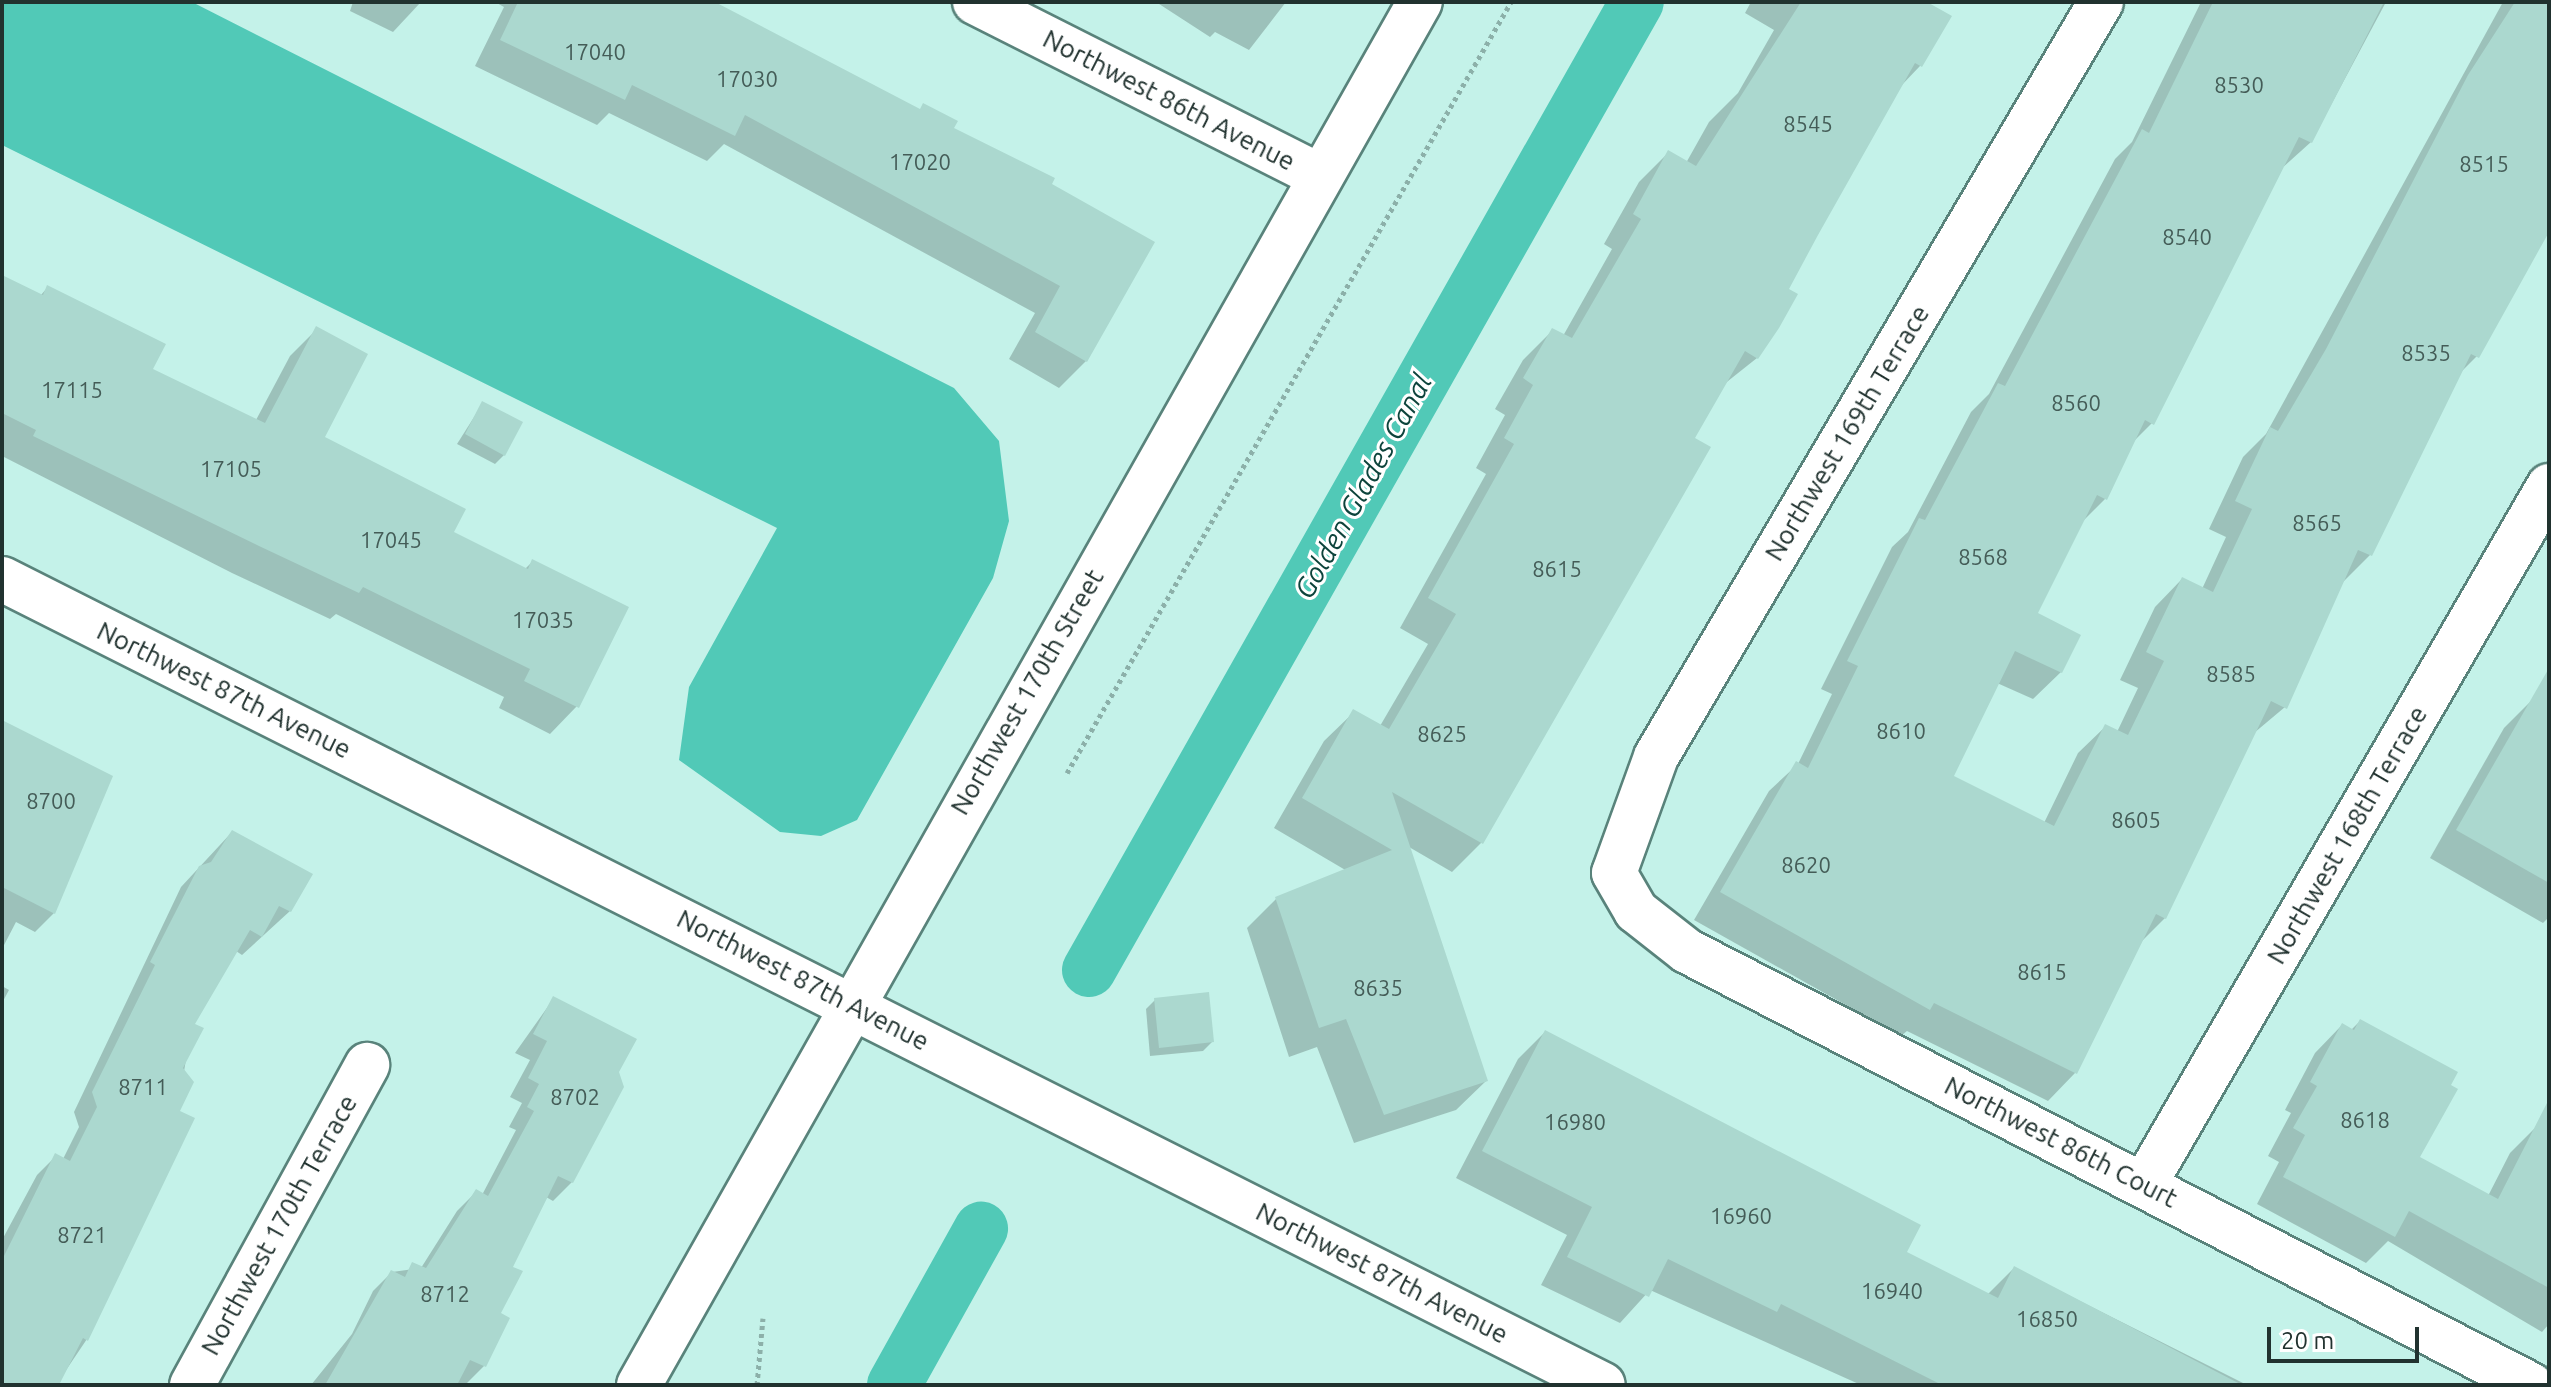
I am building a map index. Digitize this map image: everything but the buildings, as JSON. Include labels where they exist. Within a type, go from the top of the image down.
[{"type":"street","name":"Northwest 86th Avenue","points":[[975,2],[1320,176]]},
{"type":"street","name":"Northwest 170th Street","points":[[639,1385],[850,1003],[1420,2]]},
{"type":"street","name":"Northwest 169th Terrace","points":[[1614,873],[1656,757],[2101,2]]},
{"type":"street","name":"Northwest 168th Terrace","points":[[2144,1185],[2549,486]]},
{"type":"street","name":"Northwest 87th Avenue","points":[[2,579],[850,1003],[1603,1385]]},
{"type":"street","name":"Northwest 86th Court","points":[[1614,873],[1636,911],[1687,951],[2531,1385]]},
{"type":"street","name":"Northwest 170th Terrace","points":[[192,1385],[367,1065]]},
{"type":"path","points":[[1067,773],[1511,2]]},
{"type":"path","points":[[757,1385],[763,1318]]},
{"type":"shaded area","points":[[2,2],[192,2],[954,388],[999,441],[1009,521],[993,578],[857,820],[821,836],[780,832],[679,760],[689,687],[777,528],[2,145]]},
{"type":"waterway","name":"Golden Glades Canal","points":[[1089,970],[1637,2]]},
{"type":"waterway","name":"Golden Glades Canal","points":[[894,1385],[981,1229]]}]
